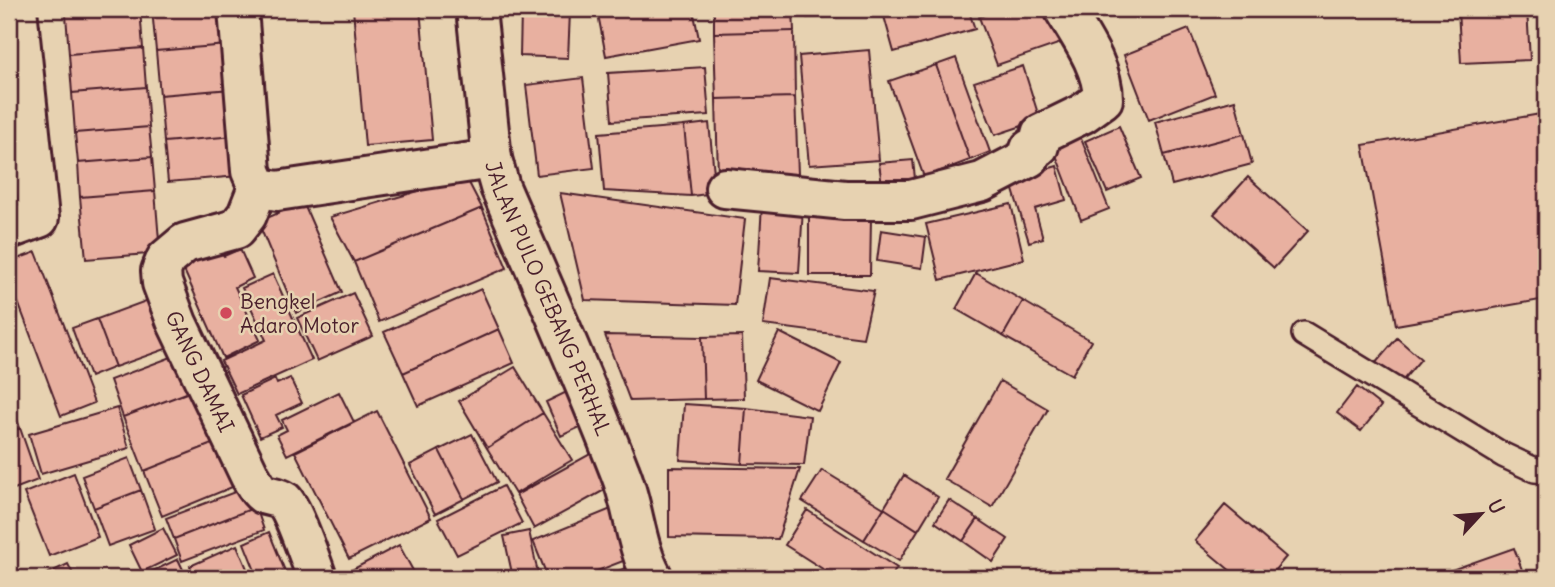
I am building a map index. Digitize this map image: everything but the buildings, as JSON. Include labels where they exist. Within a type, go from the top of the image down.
[{"type":"street","points":[[9,229],[39,218],[17,9]]},
{"type":"street","points":[[239,9],[251,171],[258,187],[277,191],[492,159]]},
{"type":"street","name":"JALAN PULO GEBANG PERHAL","points":[[476,9],[492,159],[500,187],[626,486],[641,549],[653,578]]},
{"type":"street","points":[[725,187],[845,200],[911,200],[982,182],[1030,157],[1030,149],[1039,146],[1041,134],[1082,114],[1102,99],[1103,87],[1089,50],[1064,9]]},
{"type":"street","name":"GANG DAMAI","points":[[258,187],[247,215],[236,229],[186,243],[166,259],[161,271],[162,283],[177,323],[250,475],[264,494],[286,503],[317,578]]},
{"type":"lane","points":[[1304,334],[1503,455],[1535,470],[1546,471]]},
{"type":"place","name":"Bengkel Adaro Motor","points":[[226,313]]}]
